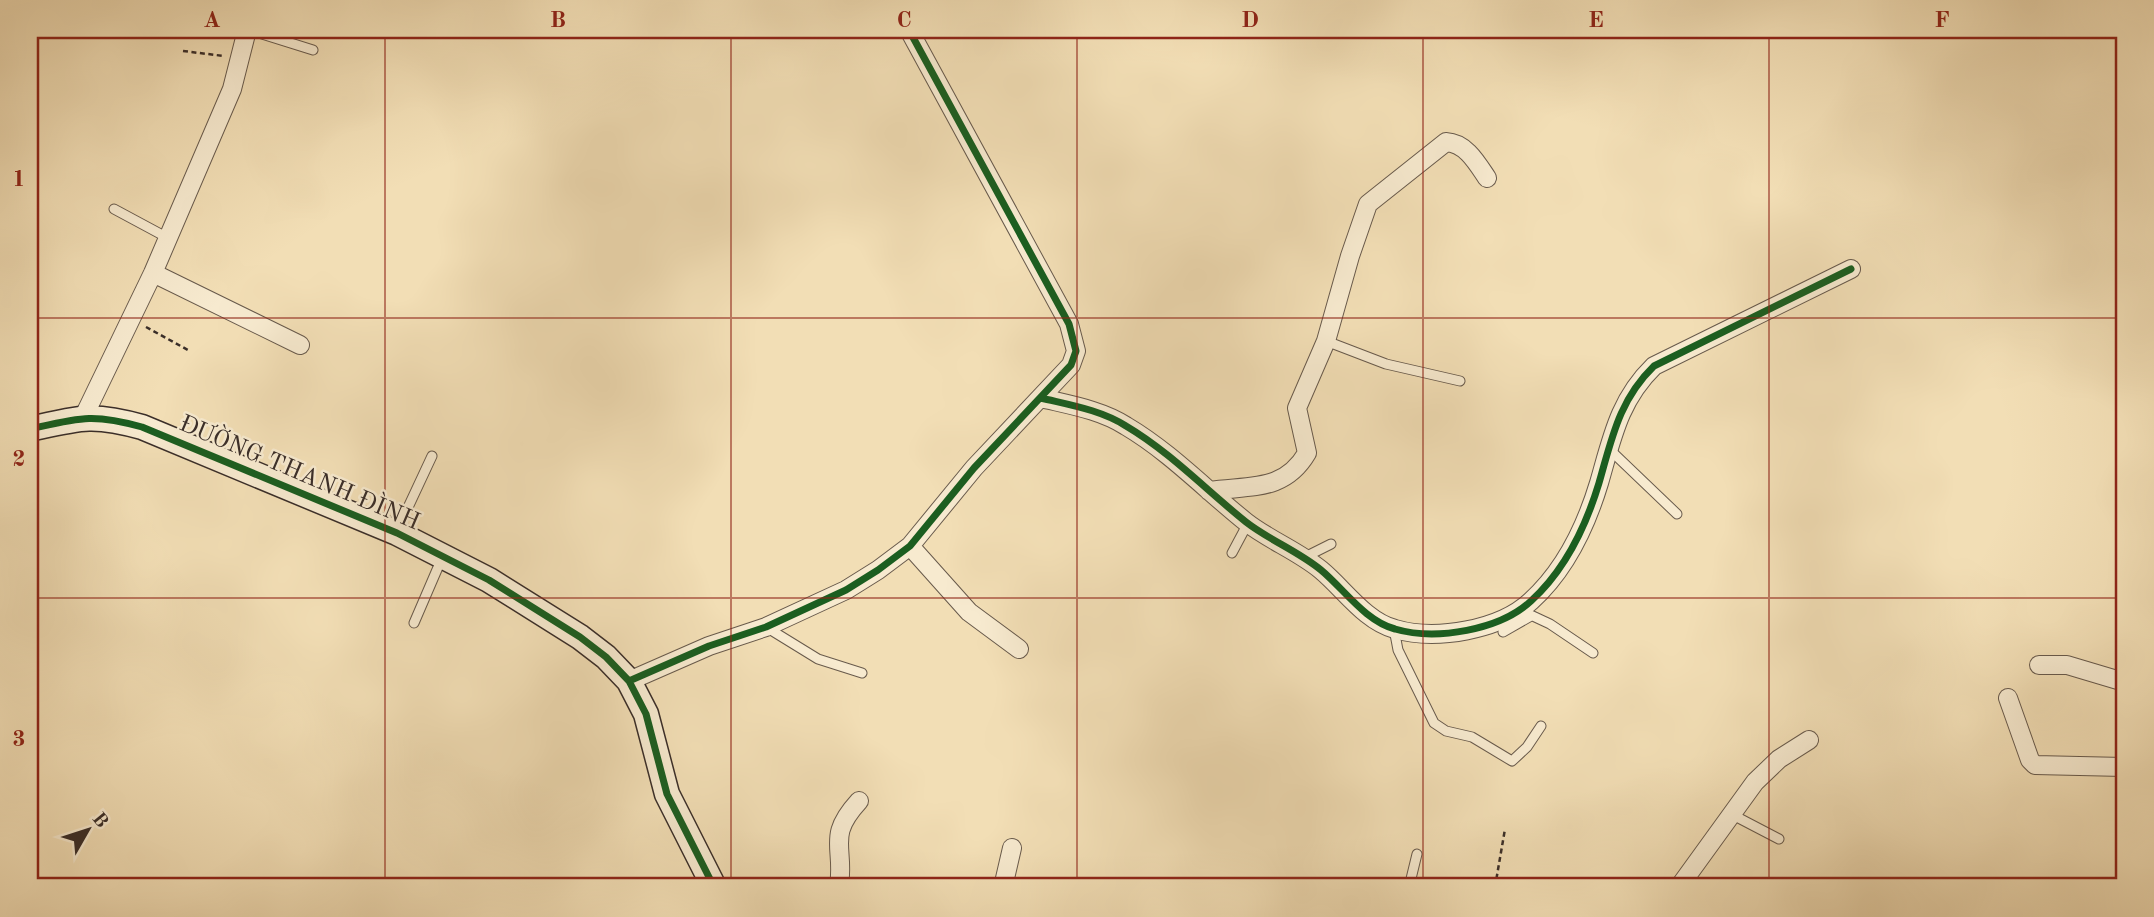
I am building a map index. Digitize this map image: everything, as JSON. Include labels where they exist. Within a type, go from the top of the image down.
[{"type":"street","points":[[84,416],[153,273],[232,89],[248,30]]},
{"type":"street","points":[[629,681],[709,646],[766,627],[846,590],[910,546],[974,468],[1071,365],[1076,351],[1075,337],[909,30]]},
{"type":"street","points":[[1209,491],[1277,483],[1297,470],[1308,447],[1297,408],[1326,341],[1368,204],[1446,142],[1456,142],[1473,157],[1487,178]]},
{"type":"street","points":[[1041,398],[1104,415],[1126,425],[1248,523],[1305,557],[1366,612],[1394,629],[1432,633],[1467,629],[1525,613],[1550,580],[1571,548],[1599,483],[1607,447],[1628,398],[1638,382],[1654,366],[1851,269]]},
{"type":"street","points":[[153,273],[300,345]]},
{"type":"street","name":"ĐƯỜNG THANH ĐÌNH","points":[[30,429],[84,416],[142,427],[397,533],[489,580],[580,637],[629,681],[646,715],[667,794],[714,887]]},
{"type":"street","points":[[910,546],[969,612],[1019,649]]},
{"type":"street","points":[[2039,665],[2077,667],[2124,682]]},
{"type":"street","points":[[2008,698],[2030,760],[2035,765],[2124,766]]},
{"type":"street","points":[[1679,887],[1731,814],[1763,775],[1779,759],[1809,740]]},
{"type":"street","points":[[839,887],[839,830],[844,818],[859,801]]},
{"type":"street","points":[[1003,887],[1012,848]]},
{"type":"lane","points":[[248,30],[313,50]]},
{"type":"lane","points":[[114,209],[168,238]]},
{"type":"lane","points":[[1326,341],[1386,364],[1460,381]]},
{"type":"lane","points":[[1607,447],[1677,514]]},
{"type":"lane","points":[[397,533],[432,456]]},
{"type":"lane","points":[[1232,553],[1248,523]]},
{"type":"lane","points":[[1305,557],[1331,544]]},
{"type":"lane","points":[[414,623],[443,556]]},
{"type":"lane","points":[[1503,632],[1525,613],[1593,653]]},
{"type":"lane","points":[[766,627],[818,659],[862,673]]},
{"type":"lane","points":[[1394,629],[1398,650],[1434,723],[1446,731],[1472,737],[1512,761],[1527,747],[1541,726]]},
{"type":"lane","points":[[1731,814],[1779,839]]},
{"type":"lane","points":[[1409,887],[1417,854]]},
{"type":"path","points":[[183,51],[242,58]]},
{"type":"path","points":[[131,319],[188,351]]},
{"type":"path","points":[[1494,887],[1505,829]]},
{"type":"cycle path","points":[[629,681],[709,646],[766,627],[846,590],[878,570],[910,546],[974,468],[1071,365],[1076,351],[1069,324],[909,30]]},
{"type":"cycle path","points":[[1041,398],[1106,416],[1142,436],[1246,522],[1321,570],[1364,612],[1384,625],[1429,634],[1467,630],[1485,626],[1518,611],[1543,589],[1564,562],[1588,515],[1618,420],[1632,392],[1654,366],[1851,269]]},
{"type":"cycle path","points":[[30,429],[86,419],[110,420],[142,427],[397,533],[489,580],[580,637],[606,657],[629,681],[646,714],[667,794],[714,887]]}]
